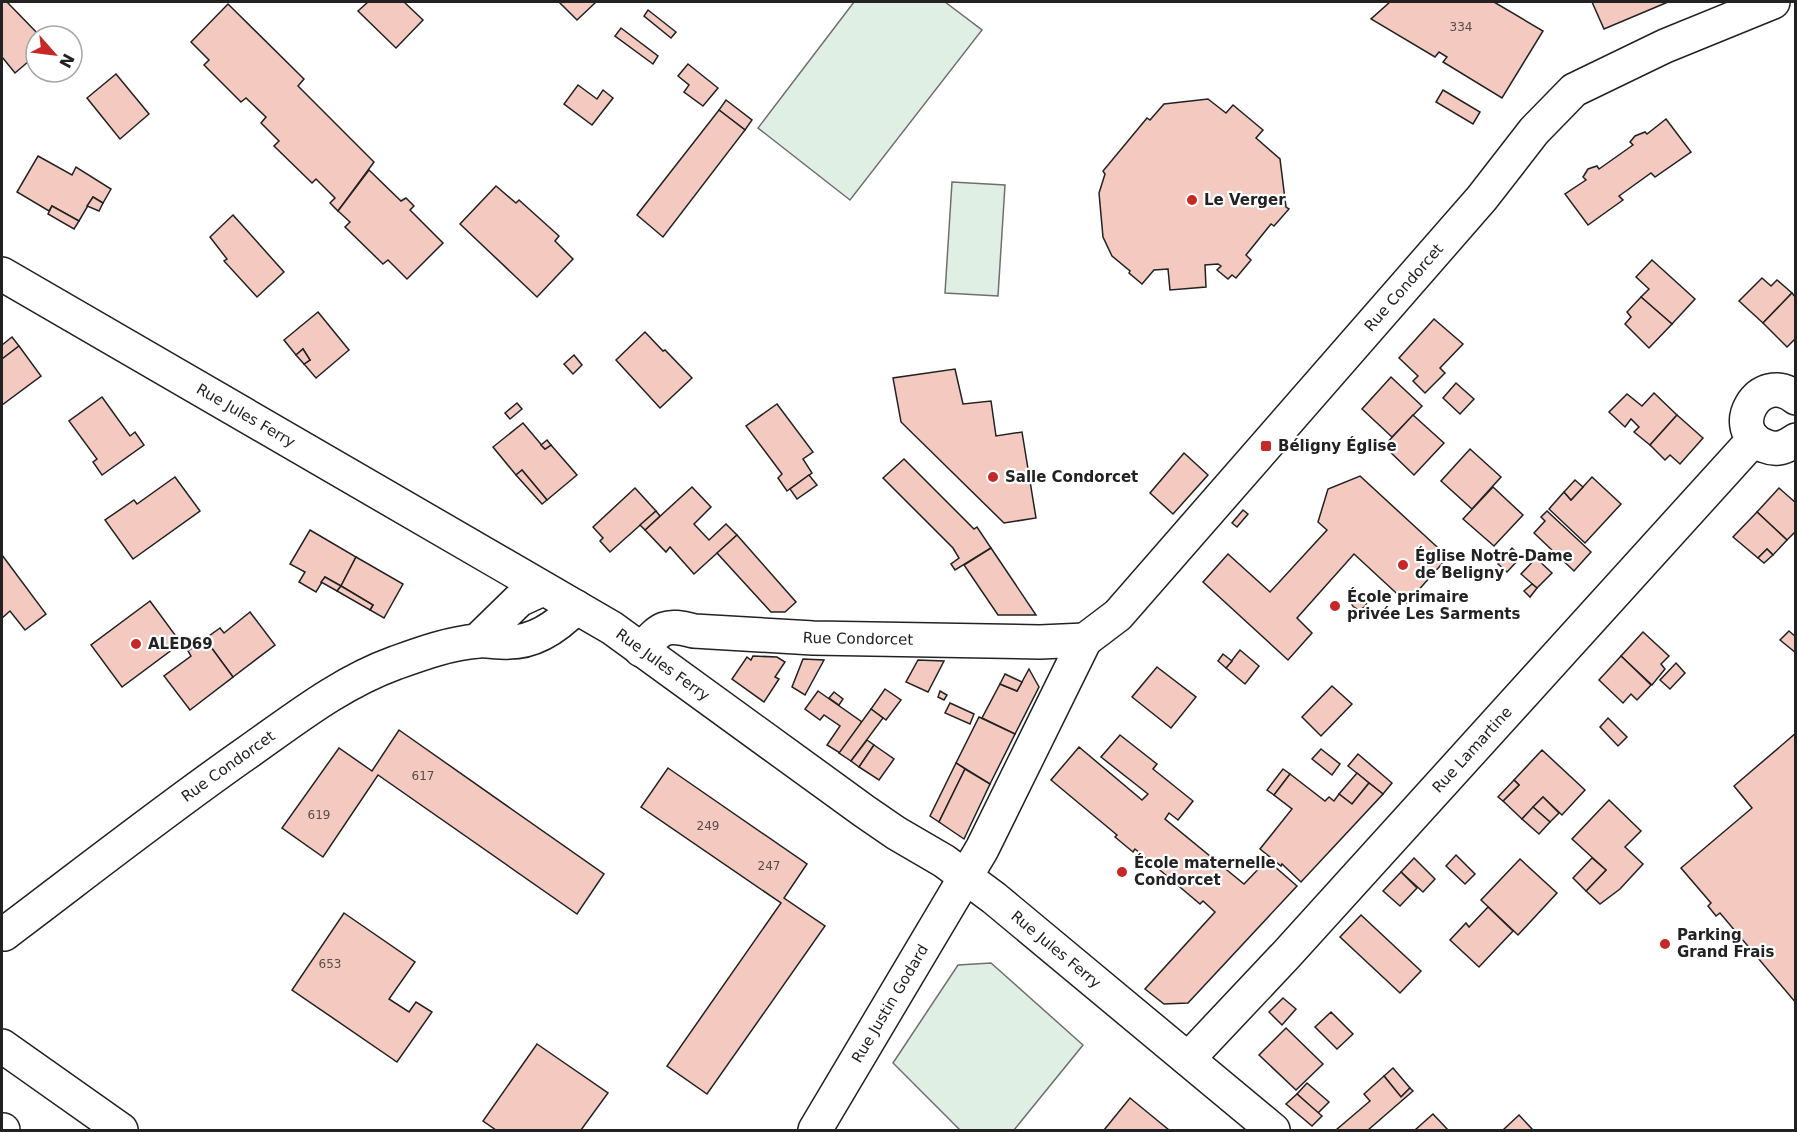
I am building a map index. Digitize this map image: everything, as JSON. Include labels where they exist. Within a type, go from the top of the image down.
[{"type":"main road","name":"Rue Condorcet","points":[[965,877],[982,849],[1085,640],[1118,615],[1126,606],[1482,198],[1534,131],[1574,90],[1665,45],[1773,2]]},
{"type":"main road","name":"Rue Jules Ferry","points":[[2,274],[612,628],[864,811],[944,861],[1085,973],[1273,1131]]},
{"type":"main road","points":[[1795,441],[1779,448],[1769,448],[1754,439],[1746,423],[1750,405],[1756,398],[1773,390],[1782,391],[1796,398]]},
{"type":"main road","name":"Rue Lamartine","points":[[1188,1059],[1294,946],[1754,439]]},
{"type":"main road","points":[[477,641],[519,600],[543,589]]},
{"type":"main road","name":"Rue Condorcet","points":[[4,934],[193,790],[342,687],[392,664],[429,652],[477,641],[526,640],[549,630],[576,608]]},
{"type":"main road","name":"Rue Condorcet","points":[[641,650],[654,635],[667,627],[676,626],[694,631],[813,638],[1040,642],[1085,640]]},
{"type":"main road","name":"Rue Justin Godard","points":[[815,1131],[965,877]]},
{"type":"main road","points":[[2,1046],[121,1131]]},
{"type":"green space","points":[[854,2],[945,2],[982,30],[850,200],[758,128]]},
{"type":"green space","points":[[952,182],[1005,185],[998,296],[945,293]]},
{"type":"green space","points":[[991,963],[1083,1045],[1014,1130],[960,1130],[893,1063],[958,965]]},
{"type":"building","points":[[2,2],[7,2],[28,24],[24,24],[24,65],[15,73],[2,57]]},
{"type":"building","points":[[368,2],[404,2],[423,20],[396,48],[358,11]]},
{"type":"building","points":[[559,2],[596,2],[577,20]]},
{"type":"building","points":[[1390,2],[1494,2],[1543,31],[1502,98],[1443,62],[1447,57],[1439,52],[1435,57],[1371,19]]},
{"type":"building","points":[[1592,2],[1668,2],[1604,29]]},
{"type":"building","points":[[228,4],[304,79],[298,86],[374,162],[338,211],[330,203],[335,198],[316,179],[312,183],[274,146],[279,141],[261,123],[266,117],[246,98],[241,102],[204,65],[209,60],[191,42]]},
{"type":"building","points":[[648,10],[676,32],[671,38],[644,16]]},
{"type":"building","points":[[621,28],[658,56],[653,64],[615,36]]},
{"type":"building","points":[[688,64],[718,88],[703,106],[684,92],[689,85],[678,76]]},
{"type":"building","points":[[116,74],[149,114],[120,139],[87,98]]},
{"type":"building","points":[[578,85],[597,99],[603,90],[613,98],[592,125],[564,104]]},
{"type":"building","points":[[1443,90],[1480,112],[1473,124],[1436,102]]},
{"type":"building","name":"Le Verger","points":[[1208,99],[1226,113],[1233,105],[1263,130],[1256,138],[1280,159],[1286,207],[1289,209],[1274,226],[1271,224],[1246,255],[1251,260],[1236,278],[1232,275],[1228,279],[1217,270],[1221,266],[1218,264],[1205,265],[1206,287],[1170,290],[1168,269],[1154,270],[1142,284],[1112,256],[1103,237],[1099,193],[1105,174],[1103,171],[1147,118],[1150,120],[1164,104]]},
{"type":"building","points":[[726,100],[752,120],[745,130],[719,110]]},
{"type":"building","points":[[719,110],[745,130],[663,237],[637,215]]},
{"type":"building","points":[[1666,119],[1691,152],[1655,177],[1651,173],[1619,196],[1623,200],[1588,225],[1565,194],[1586,180],[1583,177],[1588,169],[1597,166],[1599,169],[1633,145],[1630,142],[1635,136],[1645,132],[1647,134]]},
{"type":"building","points":[[38,156],[72,175],[76,167],[111,189],[103,203],[93,197],[79,221],[52,206],[49,211],[17,192]]},
{"type":"building","points":[[369,170],[401,201],[406,198],[414,206],[410,210],[443,243],[407,279],[388,260],[383,264],[345,227],[350,222],[338,211]]},
{"type":"building","points":[[496,186],[516,203],[519,200],[559,236],[555,241],[573,259],[537,297],[460,224]]},
{"type":"building","points":[[93,197],[103,203],[99,211],[87,206]]},
{"type":"building","points":[[52,206],[79,221],[74,229],[48,214]]},
{"type":"building","points":[[233,215],[284,272],[257,297],[224,261],[227,259],[210,237]]},
{"type":"building","points":[[1652,260],[1695,299],[1672,324],[1641,297],[1649,289],[1636,277]]},
{"type":"building","points":[[1762,278],[1771,286],[1777,280],[1792,293],[1763,323],[1739,301]]},
{"type":"building","points":[[1792,293],[1796,298],[1796,338],[1787,347],[1763,323]]},
{"type":"building","points":[[1641,297],[1672,324],[1649,348],[1625,324],[1631,317],[1627,312]]},
{"type":"building","points":[[318,312],[349,350],[316,378],[304,364],[310,360],[303,349],[296,355],[284,340]]},
{"type":"building","points":[[1434,319],[1463,344],[1440,368],[1445,373],[1425,393],[1413,381],[1418,376],[1399,358]]},
{"type":"building","points":[[645,332],[692,378],[660,408],[616,360]]},
{"type":"building","points":[[12,337],[19,346],[2,359],[2,345]]},
{"type":"building","points":[[19,346],[41,376],[2,405],[2,359]]},
{"type":"building","points":[[303,349],[310,360],[304,364],[296,355]]},
{"type":"building","points":[[574,355],[582,365],[573,374],[564,364]]},
{"type":"building","name":"Salle Condorcet","points":[[955,369],[963,404],[991,401],[996,436],[1022,432],[1036,518],[1004,523],[901,422],[893,378]]},
{"type":"building","points":[[1391,377],[1422,406],[1392,437],[1362,409]]},
{"type":"building","points":[[1456,383],[1474,399],[1460,414],[1443,398]]},
{"type":"building","points":[[1654,393],[1677,415],[1650,445],[1634,432],[1639,427],[1631,419],[1625,427],[1609,412],[1627,394],[1642,406]]},
{"type":"building","points":[[102,397],[130,436],[135,432],[144,445],[102,475],[93,462],[97,459],[69,421]]},
{"type":"building","points":[[517,403],[522,409],[510,419],[505,413]]},
{"type":"building","points":[[777,404],[813,452],[803,459],[812,473],[787,491],[778,478],[782,474],[746,426]]},
{"type":"building","points":[[1413,415],[1444,443],[1414,475],[1384,446]]},
{"type":"building","points":[[1677,415],[1703,438],[1680,464],[1670,455],[1665,460],[1650,445]]},
{"type":"building","points":[[523,423],[545,449],[551,445],[577,475],[547,500],[522,470],[516,475],[493,447]]},
{"type":"building","points":[[547,440],[551,445],[545,449],[541,445]]},
{"type":"building","points":[[1470,449],[1501,477],[1472,509],[1441,481]]},
{"type":"building","points":[[1184,453],[1208,475],[1173,514],[1150,493]]},
{"type":"building","points":[[904,459],[974,529],[977,527],[991,548],[955,570],[951,564],[959,558],[953,548],[883,478]]},
{"type":"building","points":[[522,470],[547,500],[542,504],[516,475]]},
{"type":"building","points":[[809,475],[817,485],[797,499],[790,489]]},
{"type":"building","name":"Église Notre-Dame de Beligny","points":[[1360,476],[1448,557],[1407,603],[1354,554],[1297,618],[1312,633],[1288,660],[1203,582],[1228,554],[1270,592],[1327,530],[1318,522],[1328,489]]},
{"type":"building","points":[[175,477],[200,511],[133,559],[105,520],[134,500],[137,504]]},
{"type":"building","points":[[1592,477],[1621,504],[1585,543],[1549,509],[1564,492],[1571,500]]},
{"type":"building","points":[[1575,480],[1583,487],[1571,500],[1564,492]]},
{"type":"building","points":[[692,487],[711,507],[694,524],[709,540],[726,524],[737,535],[694,574],[670,547],[666,552],[645,530]]},
{"type":"building","points":[[1493,487],[1523,515],[1494,546],[1463,519]]},
{"type":"building","points":[[635,488],[656,511],[610,552],[600,541],[603,538],[593,527]]},
{"type":"building","points":[[1779,488],[1796,503],[1796,531],[1787,540],[1757,512]]},
{"type":"building","points":[[1243,510],[1248,514],[1237,527],[1232,523]]},
{"type":"building","points":[[656,511],[660,516],[645,530],[640,525]]},
{"type":"building","points":[[1547,511],[1591,552],[1574,571],[1534,533],[1545,521],[1541,517]]},
{"type":"building","points":[[1757,512],[1787,540],[1773,555],[1767,549],[1758,558],[1733,537]]},
{"type":"building","points":[[310,530],[356,557],[341,586],[325,577],[316,592],[299,582],[305,572],[290,564]]},
{"type":"building","points":[[737,535],[796,602],[785,612],[771,612],[717,553]]},
{"type":"building","points":[[991,548],[1036,615],[998,615],[964,565]]},
{"type":"building","points":[[1512,548],[1521,557],[1507,572],[1498,564]]},
{"type":"building","points":[[1767,549],[1773,555],[1764,563],[1758,558]]},
{"type":"building","points":[[2,555],[46,614],[25,630],[10,611],[2,618]]},
{"type":"building","points":[[356,557],[403,584],[384,618],[370,610],[373,605],[341,586]]},
{"type":"building","points":[[1536,558],[1552,573],[1537,588],[1521,574]]},
{"type":"building","points":[[325,577],[341,586],[337,591],[321,582]]},
{"type":"building","points":[[1532,584],[1537,588],[1530,597],[1524,591]]},
{"type":"building","points":[[341,586],[373,605],[370,610],[337,591]]},
{"type":"building","points":[[1356,593],[1362,593],[1367,601],[1365,607],[1356,609],[1351,604],[1351,598]]},
{"type":"building","name":"ALED69","points":[[150,601],[181,643],[122,687],[91,645]]},
{"type":"building","points":[[250,612],[275,645],[233,677],[205,639],[220,628],[224,633]]},
{"type":"building","points":[[1789,631],[1796,637],[1796,653],[1780,640]]},
{"type":"building","points":[[1643,632],[1669,656],[1661,664],[1665,669],[1652,685],[1621,656]]},
{"type":"building","points":[[205,639],[233,677],[190,710],[164,676],[191,656],[188,651]]},
{"type":"building","points":[[1240,650],[1259,666],[1245,684],[1226,668]]},
{"type":"building","points":[[1223,654],[1232,661],[1226,668],[1218,661]]},
{"type":"building","points":[[753,656],[777,657],[785,662],[775,677],[779,679],[764,702],[732,679],[747,657],[751,660]]},
{"type":"building","points":[[1621,656],[1651,685],[1637,700],[1631,694],[1623,703],[1599,680]]},
{"type":"building","points":[[803,659],[824,660],[805,695],[792,687]]},
{"type":"building","points":[[918,660],[944,661],[928,692],[906,682]]},
{"type":"building","points":[[1676,663],[1685,673],[1670,689],[1660,680]]},
{"type":"building","points":[[1157,667],[1196,697],[1171,728],[1132,697]]},
{"type":"building","points":[[1029,669],[1039,687],[1015,734],[982,718],[1000,684],[1017,691]]},
{"type":"building","points":[[1005,674],[1022,682],[1017,691],[1000,684]]},
{"type":"building","points":[[1332,686],[1352,704],[1321,736],[1302,717]]},
{"type":"building","points":[[885,689],[901,700],[886,720],[871,709]]},
{"type":"building","points":[[818,691],[862,722],[840,753],[827,745],[840,726],[824,715],[820,720],[805,709]]},
{"type":"building","points":[[940,691],[947,695],[944,700],[938,697]]},
{"type":"building","points":[[834,692],[843,699],[839,705],[829,698]]},
{"type":"building","points":[[950,703],[974,714],[970,724],[945,713]]},
{"type":"building","points":[[871,709],[883,718],[851,761],[839,753]]},
{"type":"building","points":[[979,717],[1015,734],[990,784],[956,763]]},
{"type":"building","points":[[1608,718],[1627,737],[1618,746],[1600,727]]},
{"type":"building","points":[[399,730],[604,874],[577,914],[378,775],[323,857],[282,828],[339,748],[372,771]]},
{"type":"building","points":[[1796,733],[1796,1003],[1720,913],[1716,916],[1708,906],[1711,903],[1681,868],[1752,808],[1734,786]]},
{"type":"building","points":[[1120,735],[1157,764],[1153,769],[1193,801],[1178,820],[1169,813],[1165,819],[1244,884],[1267,860],[1297,886],[1188,1003],[1164,1004],[1145,989],[1215,912],[1203,901],[1200,904],[1135,849],[1133,852],[1115,837],[1117,835],[1051,780],[1079,747],[1142,800],[1148,794],[1101,757]]},
{"type":"building","points":[[867,740],[874,745],[859,767],[851,761]]},
{"type":"building","points":[[874,745],[894,759],[879,780],[859,767]]},
{"type":"building","points":[[1321,749],[1340,764],[1332,775],[1312,759]]},
{"type":"building","points":[[1542,750],[1585,790],[1562,815],[1543,797],[1522,819],[1503,801],[1519,785],[1514,780]]},
{"type":"building","points":[[1358,754],[1392,783],[1383,794],[1348,766]]},
{"type":"building","points":[[956,763],[965,769],[939,822],[930,816]]},
{"type":"building","points":[[668,768],[807,864],[784,898],[825,926],[707,1094],[667,1066],[781,903],[641,807]]},
{"type":"building","points":[[965,769],[990,784],[964,839],[939,822]]},
{"type":"building","points":[[1283,769],[1290,774],[1274,795],[1267,790]]},
{"type":"building","points":[[1357,773],[1369,783],[1352,804],[1339,794]]},
{"type":"building","points":[[1290,774],[1325,801],[1329,797],[1334,801],[1339,794],[1352,804],[1369,783],[1383,794],[1301,882],[1282,864],[1281,866],[1260,849],[1292,809],[1274,795]]},
{"type":"building","points":[[1514,780],[1519,785],[1503,801],[1498,797]]},
{"type":"building","points":[[1543,797],[1559,813],[1550,822],[1533,807]]},
{"type":"building","points":[[1609,800],[1641,831],[1625,847],[1643,864],[1620,889],[1600,904],[1586,891],[1606,870],[1572,839]]},
{"type":"building","points":[[1533,807],[1550,822],[1539,834],[1522,819]]},
{"type":"building","points":[[1456,855],[1475,874],[1465,884],[1446,866]]},
{"type":"building","points":[[1414,858],[1435,879],[1423,892],[1401,872]]},
{"type":"building","points":[[1592,858],[1606,870],[1586,891],[1573,878]]},
{"type":"building","points":[[1520,859],[1557,893],[1518,935],[1481,900]]},
{"type":"building","points":[[1401,872],[1417,888],[1400,906],[1383,891]]},
{"type":"building","points":[[1488,907],[1513,931],[1479,967],[1450,940],[1466,923],[1469,927]]},
{"type":"building","points":[[344,913],[415,962],[389,999],[409,1012],[416,1002],[432,1012],[397,1062],[292,990]]},
{"type":"building","points":[[1361,915],[1421,971],[1400,993],[1340,937]]},
{"type":"building","points":[[1283,998],[1296,1009],[1282,1025],[1269,1012]]},
{"type":"building","points":[[1331,1012],[1353,1034],[1337,1049],[1315,1027]]},
{"type":"building","points":[[1286,1028],[1323,1064],[1296,1090],[1259,1055]]},
{"type":"building","points":[[537,1044],[608,1093],[581,1130],[496,1130],[483,1121]]},
{"type":"building","points":[[1393,1068],[1410,1088],[1401,1097],[1384,1076]]},
{"type":"building","points":[[1384,1076],[1401,1097],[1410,1088],[1413,1091],[1368,1130],[1336,1130],[1370,1101],[1364,1094]]},
{"type":"building","points":[[1307,1083],[1329,1102],[1318,1113],[1297,1094]]},
{"type":"building","points":[[1297,1094],[1322,1116],[1312,1126],[1286,1104]]},
{"type":"building","points":[[1130,1098],[1169,1130],[1104,1130]]},
{"type":"building","points":[[1433,1114],[1448,1130],[1415,1130]]},
{"type":"building","points":[[1519,1115],[1533,1130],[1503,1130]]},
{"type":"place","name":"Le Verger","points":[[1192,200]]},
{"type":"place","name":"Béligny Église","points":[[1266,446]]},
{"type":"place","name":"Salle Condorcet","points":[[993,477]]},
{"type":"place","name":"Église Notre-Dame de Beligny","points":[[1403,565]]},
{"type":"place","name":"École primaire privée Les Sarments","points":[[1335,606]]},
{"type":"place","name":"ALED69","points":[[136,644]]},
{"type":"place","name":"École maternelle Condorcet","points":[[1122,872]]},
{"type":"place","name":"Parking Grand Frais","points":[[1665,944]]}]
